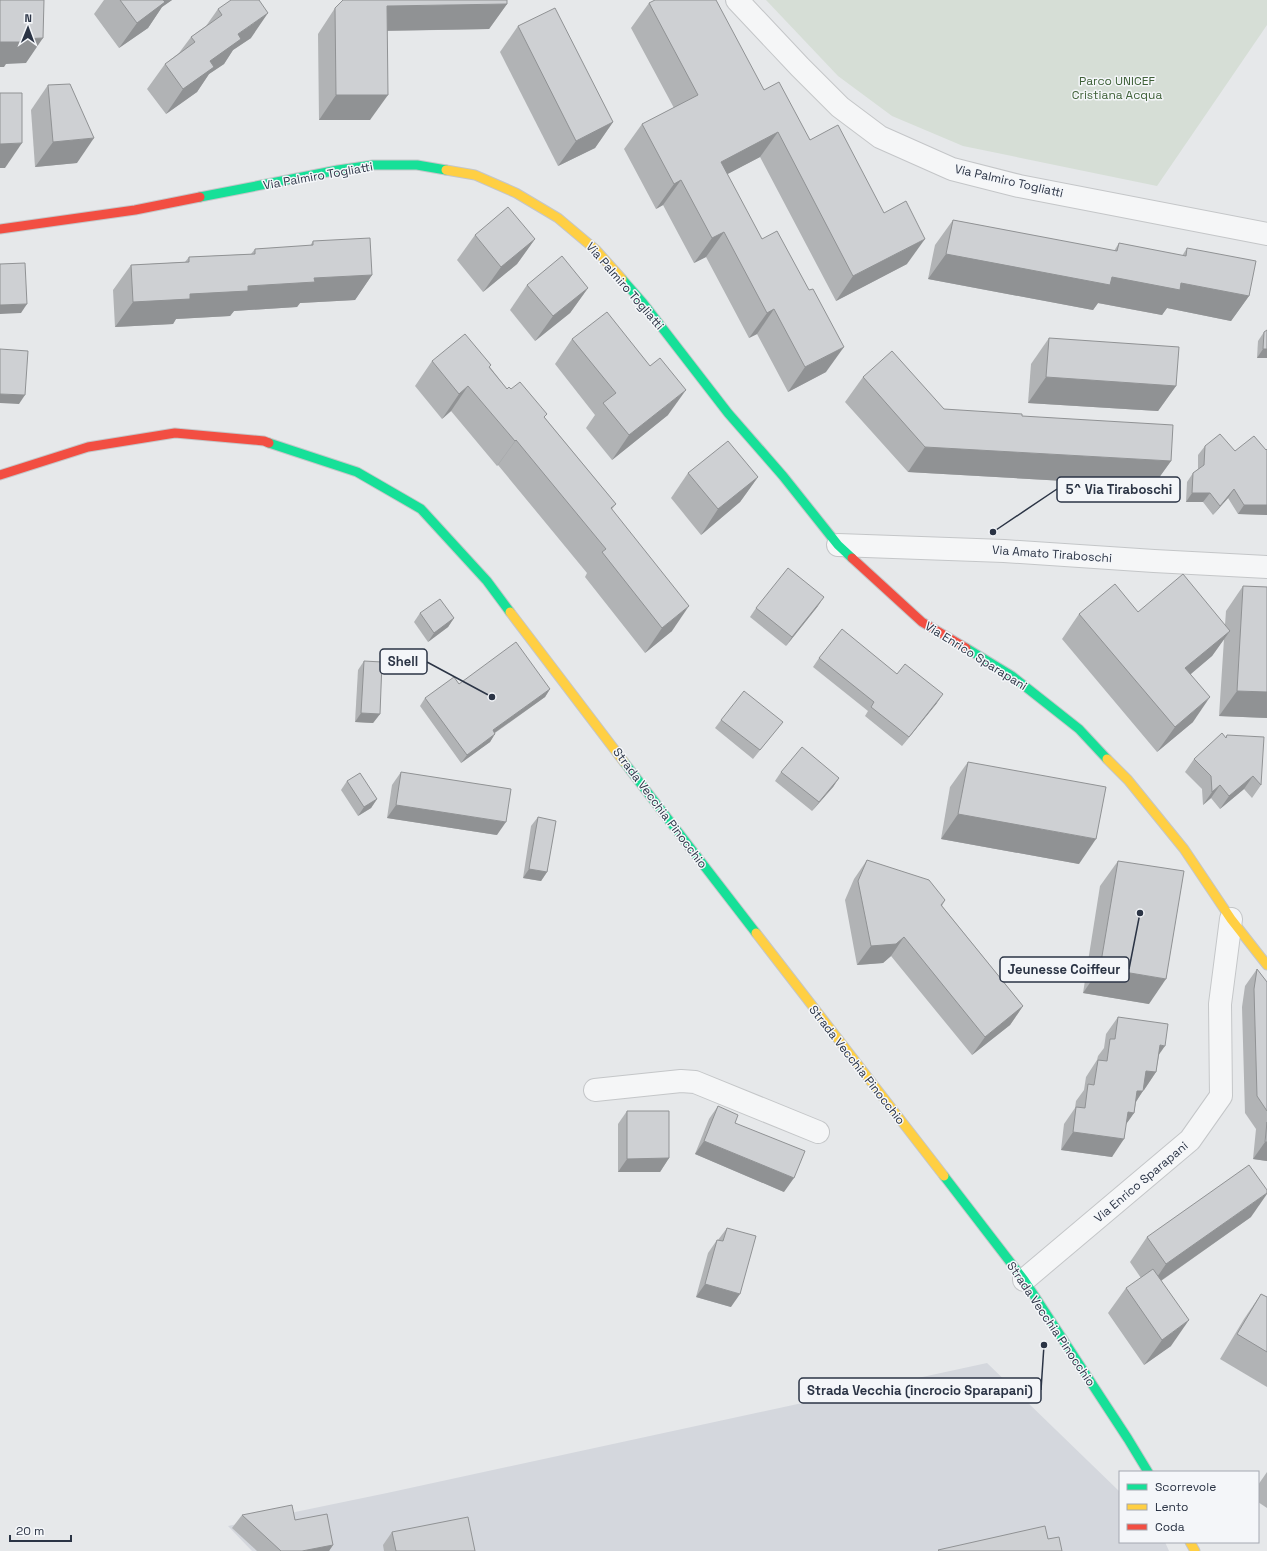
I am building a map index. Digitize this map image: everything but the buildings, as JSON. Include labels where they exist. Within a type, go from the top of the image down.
[{"type":"street","name":"Via Palmiro Togliatti","points":[[737,0],[840,107],[880,137],[952,169],[1019,186],[1267,234]]},
{"type":"street","name":"Via Palmiro Togliatti","points":[[0,229],[135,210],[338,170],[372,165],[417,165],[475,175],[516,193],[558,218],[596,250],[643,303],[728,413],[838,545]]},
{"type":"street","name":"Strada Vecchia Pinocchio","points":[[0,475],[88,447],[175,434],[264,441],[357,472],[421,510],[487,581],[633,775],[1024,1280],[1147,1471]]},
{"type":"street","name":"Via Amato Tiraboschi","points":[[838,545],[1004,551],[1146,561],[1267,567]]},
{"type":"street","name":"Via Enrico Sparapani","points":[[838,545],[922,622],[1012,676],[1079,729],[1128,780],[1184,849],[1231,919],[1267,965]]},
{"type":"street","name":"Via Enrico Sparapani","points":[[1024,1280],[1190,1140],[1221,1096],[1220,1004],[1231,919]]},
{"type":"street","points":[[595,1090],[681,1081],[695,1082],[818,1132]]},
{"type":"shaded area","points":[[987,1363],[1119,1491],[1119,1543],[1165,1543],[1169,1551],[252,1551],[228,1526]]},
{"type":"green space","name":"Parco UNICEF Cristiana Acqua","points":[[766,0],[1267,0],[1267,25],[1157,186],[963,146],[892,116],[838,76]]},
{"type":"traffic: fast","points":[[200,197],[338,170],[373,165],[417,165],[446,170]]},
{"type":"traffic: fast","points":[[622,279],[643,303],[728,413],[783,476],[838,545],[852,558]]},
{"type":"traffic: fast","points":[[269,443],[357,472],[421,509],[487,581],[510,612]]},
{"type":"traffic: fast","points":[[966,648],[1012,676],[1079,729],[1107,759]]},
{"type":"traffic: fast","points":[[624,762],[756,933]]},
{"type":"traffic: fast","points":[[944,1176],[1024,1280],[1147,1471]]},
{"type":"traffic: slow","points":[[446,170],[475,175],[516,193],[558,218],[596,250],[622,279]]},
{"type":"traffic: slow","points":[[510,612],[624,762]]},
{"type":"traffic: slow","points":[[1107,759],[1128,780],[1184,849],[1231,919],[1267,965]]},
{"type":"traffic: slow","points":[[756,933],[944,1176]]},
{"type":"traffic: slow","points":[[1191,1543],[1195,1551]]},
{"type":"traffic: jam","points":[[0,229],[135,210],[200,197]]},
{"type":"traffic: jam","points":[[0,475],[88,447],[175,433],[264,441],[269,443]]},
{"type":"traffic: jam","points":[[852,558],[922,622],[966,648]]},
{"type":"place","name":"5^ Via Tiraboschi","points":[[993,532]]},
{"type":"place","name":"Shell","points":[[492,697]]},
{"type":"place","name":"Jeunesse Coiffeur","points":[[1140,913]]},
{"type":"place","name":"Strada Vecchia (incrocio Sparapani)","points":[[1044,1345]]}]
